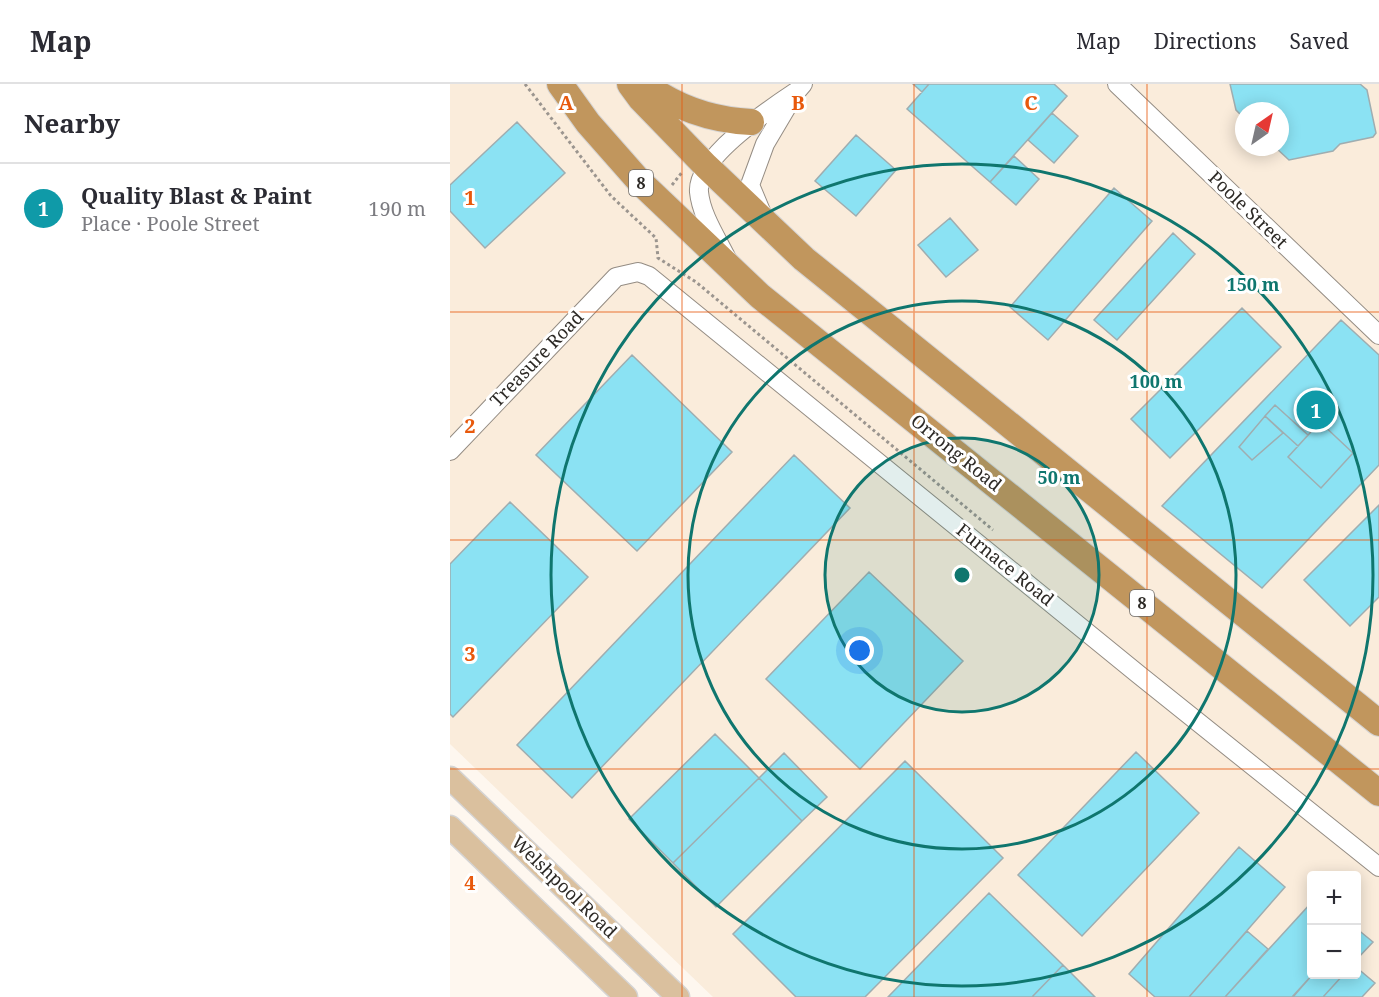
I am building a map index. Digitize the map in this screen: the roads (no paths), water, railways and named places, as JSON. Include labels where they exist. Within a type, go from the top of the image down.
[{"type":"highway","name":"Orrong Road","points":[[560,84],[588,123],[640,182],[760,296],[1379,793]]},
{"type":"highway","points":[[630,84],[641,99],[706,166],[804,259],[1379,723]]},
{"type":"highway","points":[[644,84],[692,111],[730,121],[751,122]]},
{"type":"main road","name":"Welshpool Road","points":[[450,778],[678,997]]},
{"type":"main road","name":"Welshpool Road","points":[[450,827],[626,997]]},
{"type":"street","name":"Poole Street","points":[[1116,84],[1379,335]]},
{"type":"street","points":[[734,271],[701,201],[699,190],[701,178],[706,166],[751,122],[800,87]]},
{"type":"street","points":[[767,224],[750,185],[765,144],[800,87]]},
{"type":"street","name":"Furnace Road","points":[[627,273],[638,272],[650,276],[661,284],[1138,674],[1379,867]]},
{"type":"street","name":"Treasure Road","points":[[450,451],[607,286],[616,277],[627,273]]},
{"type":"place","name":"Quality Blast & Paint","points":[[1316,410]]}]
